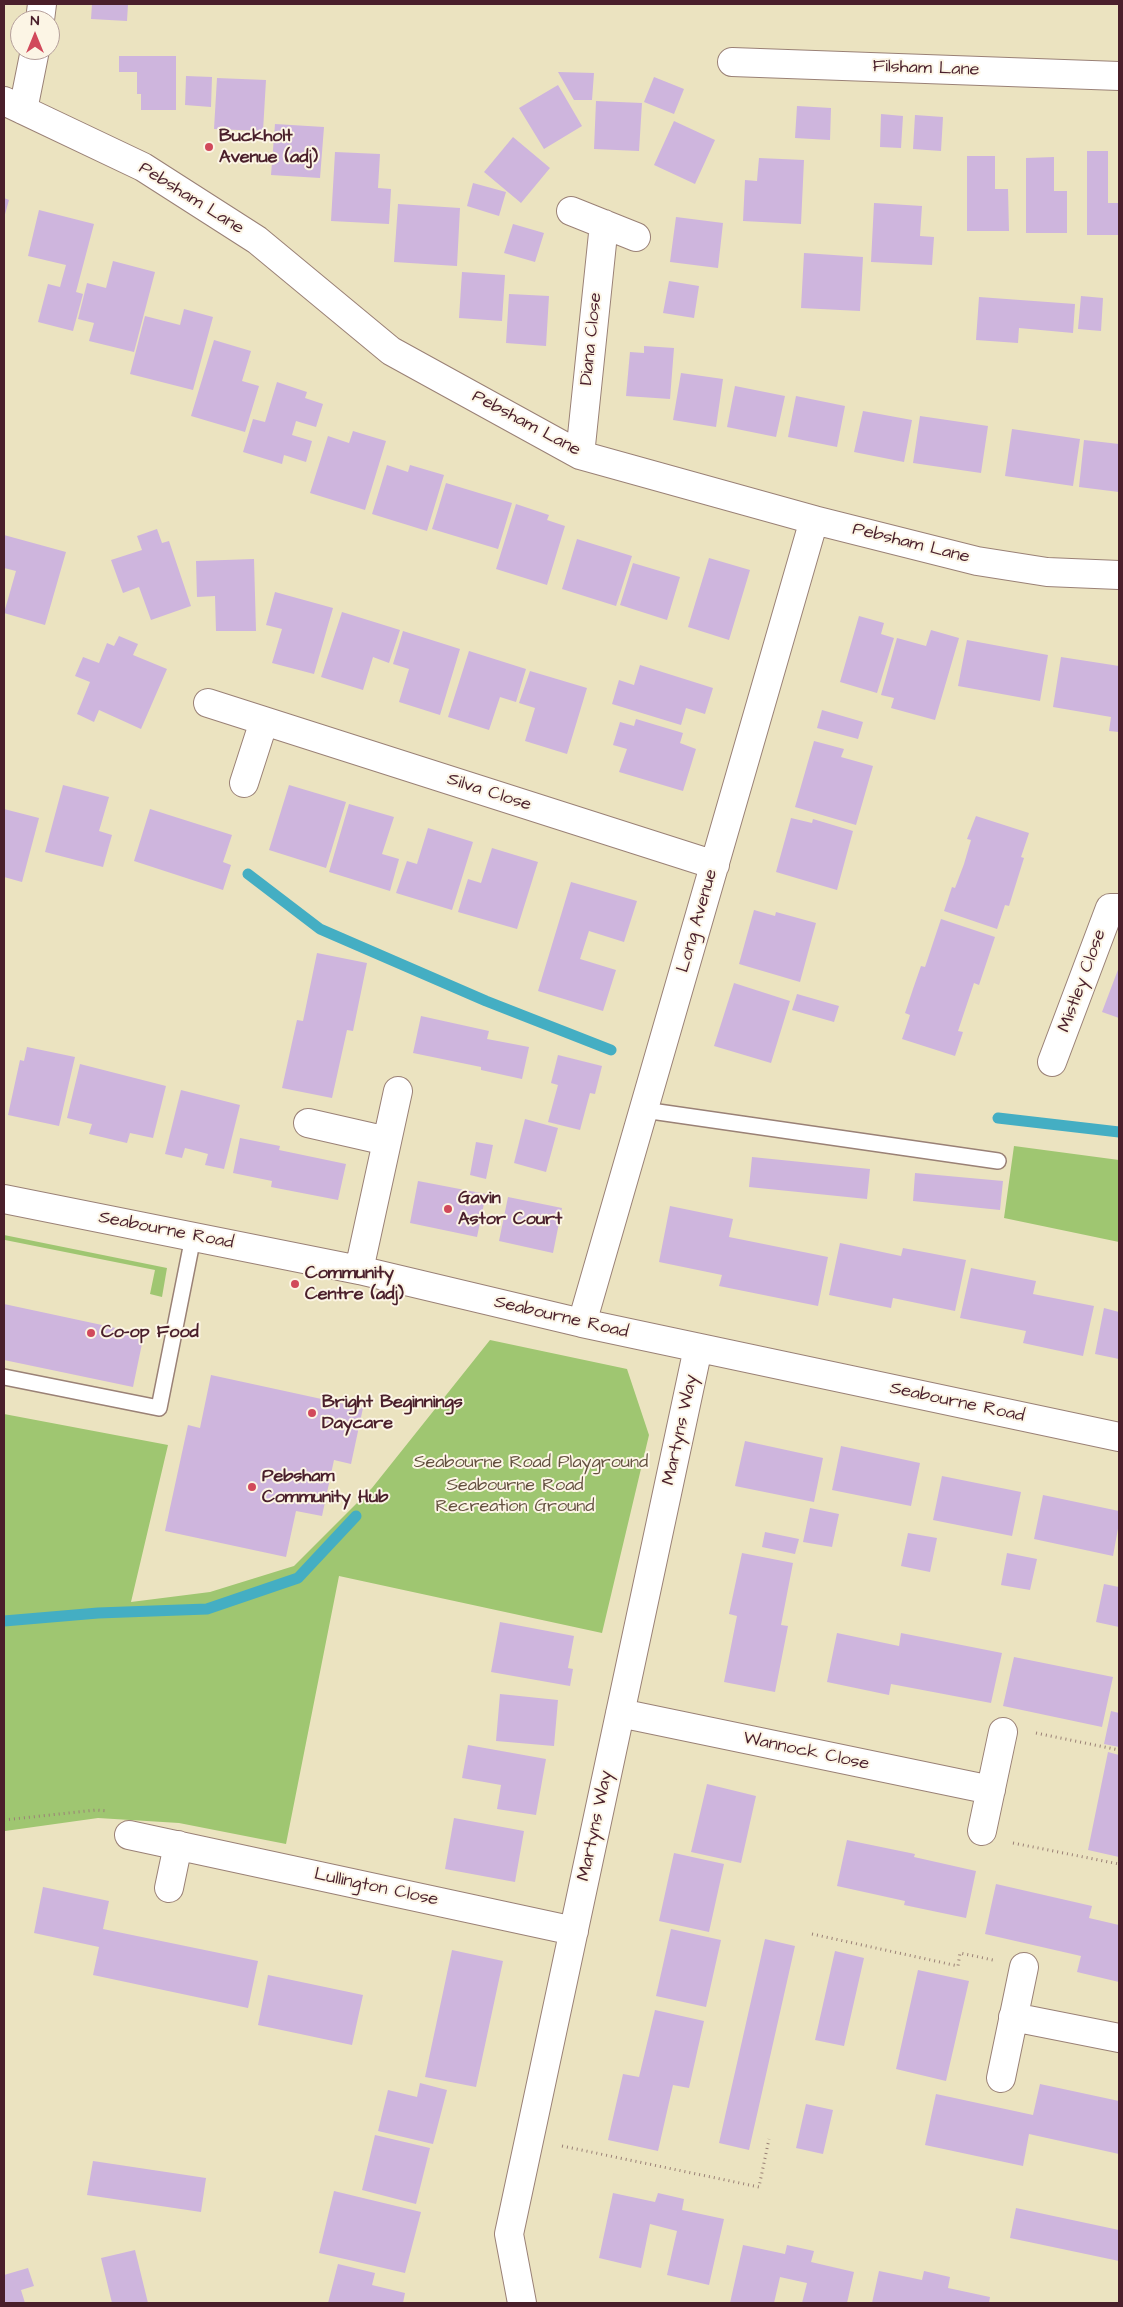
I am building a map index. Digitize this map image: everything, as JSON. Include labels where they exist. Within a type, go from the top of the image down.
[{"type":"street","points":[[14,105],[31,60]]},
{"type":"street","name":"Filsham Lane","points":[[732,62],[1119,76]]},
{"type":"street","name":"Pebsham Lane","points":[[14,105],[143,167],[257,240],[391,351],[580,455],[814,520],[977,561],[1047,572],[1119,575]]},
{"type":"street","points":[[571,211],[636,236]]},
{"type":"street","name":"Diana Close","points":[[580,455],[604,224]]},
{"type":"street","name":"Long Avenue","points":[[582,1323],[814,520]]},
{"type":"street","name":"Silva Close","points":[[208,703],[715,865]]},
{"type":"street","points":[[244,784],[264,721]]},
{"type":"street","name":"Mistley Close","points":[[1052,1062],[1110,908],[1119,908]]},
{"type":"street","points":[[359,1270],[398,1091]]},
{"type":"street","points":[[308,1123],[387,1141]]},
{"type":"street","name":"Seabourne Road","points":[[4,1198],[359,1270],[582,1323],[1119,1436]]},
{"type":"street","name":"Martyns Way","points":[[522,2303],[509,2234],[698,1348]]},
{"type":"street","name":"Wannock Close","points":[[620,1713],[991,1790]]},
{"type":"street","points":[[982,1831],[1003,1732]]},
{"type":"street","name":"Lullington Close","points":[[129,1835],[574,1931]]},
{"type":"street","points":[[169,1888],[178,1846]]},
{"type":"street","points":[[1001,2078],[1024,1967]]},
{"type":"street","points":[[1013,2016],[1119,2038]]},
{"type":"lane","points":[[644,1110],[998,1161]]},
{"type":"lane","points":[[4,1377],[159,1408],[194,1237]]},
{"type":"path","points":[[1038,1733],[1119,1750]]},
{"type":"path","points":[[982,1831],[998,1840],[1119,1864]]},
{"type":"path","points":[[812,1934],[958,1966],[960,1953],[992,1960]]},
{"type":"path","points":[[592,2153],[759,2187],[769,2138]]},
{"type":"green space","points":[[1014,1146],[1119,1160],[1119,1242],[1004,1218]]},
{"type":"green space","points":[[4,1235],[167,1268],[162,1297],[150,1294],[155,1270],[5,1240],[4,1245]]},
{"type":"green space","name":"Seabourne Road Recreation Ground","points":[[490,1340],[627,1369],[649,1435],[602,1633],[339,1576],[286,1844],[179,1823],[98,1818],[5,1831],[4,1849],[4,1414],[168,1445],[131,1602],[210,1592],[294,1566],[372,1488]]},
{"type":"building","points":[[92,4],[128,4],[127,21],[91,19]]},
{"type":"building","points":[[119,56],[176,56],[176,110],[141,110],[141,94],[137,94],[137,72],[119,72]]},
{"type":"building","points":[[558,72],[594,73],[592,100],[574,100]]},
{"type":"building","points":[[186,76],[212,77],[211,107],[185,105]]},
{"type":"building","points":[[654,77],[684,89],[674,114],[644,102]]},
{"type":"building","points":[[217,78],[266,80],[263,131],[214,129]]},
{"type":"building","points":[[558,85],[582,126],[544,149],[519,108]]},
{"type":"building","points":[[596,101],[642,103],[639,151],[594,149]]},
{"type":"building","points":[[797,106],[831,108],[830,140],[795,138]]},
{"type":"building","points":[[881,114],[903,116],[901,148],[880,147]]},
{"type":"building","points":[[915,115],[943,117],[941,151],[913,149]]},
{"type":"building","points":[[674,121],[715,140],[695,184],[654,165]]},
{"type":"building","points":[[275,124],[324,127],[320,178],[271,175]]},
{"type":"building","points":[[513,137],[550,168],[521,203],[484,172]]},
{"type":"building","points":[[1087,151],[1108,151],[1108,203],[1119,203],[1119,235],[1087,235]]},
{"type":"building","points":[[335,152],[380,154],[378,188],[391,189],[389,224],[331,221]]},
{"type":"building","points":[[967,156],[995,156],[995,189],[1008,189],[1009,231],[967,231]]},
{"type":"building","points":[[1054,157],[1054,191],[1067,191],[1067,233],[1026,233],[1026,158]]},
{"type":"building","points":[[759,158],[804,160],[801,224],[743,221],[745,180],[757,181]]},
{"type":"building","points":[[473,183],[506,192],[499,216],[467,206]]},
{"type":"building","points":[[4,198],[9,200],[4,218]]},
{"type":"building","points":[[874,203],[922,206],[920,236],[934,237],[932,265],[871,262]]},
{"type":"building","points":[[398,204],[460,208],[457,266],[394,262]]},
{"type":"building","points":[[39,210],[94,224],[76,292],[83,294],[73,331],[38,322],[48,284],[60,287],[66,265],[28,256]]},
{"type":"building","points":[[676,217],[723,223],[718,268],[670,262]]},
{"type":"building","points":[[513,224],[544,233],[535,262],[504,253]]},
{"type":"building","points":[[804,253],[863,257],[860,311],[801,308]]},
{"type":"building","points":[[113,261],[155,272],[134,352],[89,341],[94,323],[78,319],[87,283],[106,288]]},
{"type":"building","points":[[462,272],[505,275],[502,321],[459,318]]},
{"type":"building","points":[[669,281],[699,286],[694,318],[663,313]]},
{"type":"building","points":[[509,294],[549,296],[546,346],[506,343]]},
{"type":"building","points":[[1081,296],[1103,298],[1101,331],[1078,329]]},
{"type":"building","points":[[979,297],[1075,304],[1073,333],[1019,328],[1018,343],[976,340]]},
{"type":"building","points":[[184,309],[213,317],[193,390],[130,374],[145,316],[180,325]]},
{"type":"building","points":[[214,340],[251,351],[242,381],[259,386],[245,432],[191,416]]},
{"type":"building","points":[[644,346],[674,348],[670,399],[626,396],[630,352],[644,353]]},
{"type":"building","points":[[681,373],[723,379],[716,427],[673,420]]},
{"type":"building","points":[[277,382],[307,392],[305,398],[323,404],[316,427],[296,421],[292,435],[312,441],[306,462],[284,455],[282,464],[243,452],[253,419],[265,422]]},
{"type":"building","points":[[735,386],[785,396],[776,437],[727,427]]},
{"type":"building","points":[[796,396],[845,406],[837,447],[788,437]]},
{"type":"building","points":[[863,411],[912,420],[904,462],[854,452]]},
{"type":"building","points":[[920,416],[988,426],[981,473],[913,463]]},
{"type":"building","points":[[1012,429],[1080,439],[1073,486],[1005,476]]},
{"type":"building","points":[[353,431],[386,441],[365,510],[310,493],[328,436],[349,443]]},
{"type":"building","points":[[1084,440],[1119,444],[1119,492],[1079,487]]},
{"type":"building","points":[[387,465],[408,472],[410,465],[444,475],[427,531],[372,514]]},
{"type":"building","points":[[446,483],[512,503],[498,549],[432,529]]},
{"type":"building","points":[[516,504],[549,515],[547,520],[565,526],[547,585],[496,569]]},
{"type":"building","points":[[157,529],[162,543],[169,541],[191,606],[151,620],[139,587],[123,593],[111,560],[142,550],[137,536]]},
{"type":"building","points":[[4,535],[66,552],[45,625],[4,613],[16,571],[4,568]]},
{"type":"building","points":[[577,539],[632,556],[616,606],[562,589]]},
{"type":"building","points":[[709,558],[750,570],[729,640],[688,627]]},
{"type":"building","points":[[254,559],[256,631],[216,631],[215,596],[197,597],[196,561]]},
{"type":"building","points":[[633,563],[680,577],[667,620],[620,605]]},
{"type":"building","points":[[275,592],[333,608],[314,674],[272,663],[282,629],[266,625]]},
{"type":"building","points":[[342,612],[400,630],[389,663],[373,657],[363,690],[321,677]]},
{"type":"building","points":[[859,616],[884,623],[881,634],[894,638],[877,693],[840,682]]},
{"type":"building","points":[[931,630],[959,638],[935,720],[891,708],[894,698],[881,695],[897,638],[926,646]]},
{"type":"building","points":[[403,631],[460,649],[440,715],[399,702],[409,669],[393,664]]},
{"type":"building","points":[[119,636],[138,644],[133,655],[167,669],[141,729],[99,710],[94,722],[77,714],[90,682],[75,676],[83,657],[99,663],[107,643],[114,646]]},
{"type":"building","points":[[967,640],[1048,655],[1040,701],[958,686]]},
{"type":"building","points":[[469,651],[526,669],[516,702],[500,697],[489,730],[448,717]]},
{"type":"building","points":[[1061,657],[1119,666],[1119,732],[1109,731],[1111,717],[1053,707]]},
{"type":"building","points":[[640,665],[713,688],[705,714],[686,708],[681,725],[612,704],[619,680],[634,685]]},
{"type":"building","points":[[530,671],[587,688],[567,754],[525,741],[535,708],[519,703]]},
{"type":"building","points":[[822,710],[863,722],[858,739],[817,728]]},
{"type":"building","points":[[636,719],[683,733],[680,743],[696,749],[683,791],[619,772],[627,749],[613,745],[620,722],[634,726]]},
{"type":"building","points":[[814,741],[844,749],[841,757],[873,766],[856,825],[795,807]]},
{"type":"building","points":[[63,785],[109,797],[99,831],[112,835],[103,867],[45,852]]},
{"type":"building","points":[[289,785],[346,802],[326,868],[269,850]]},
{"type":"building","points":[[349,804],[394,817],[382,854],[399,859],[390,891],[329,872]]},
{"type":"building","points":[[4,809],[39,818],[22,882],[4,877]]},
{"type":"building","points":[[150,809],[232,835],[223,862],[231,865],[223,890],[134,861]]},
{"type":"building","points":[[976,816],[1029,833],[1021,857],[1024,858],[1009,906],[1005,905],[997,929],[944,911],[952,887],[955,888],[964,864],[971,840],[967,839]]},
{"type":"building","points":[[791,818],[812,823],[813,819],[853,831],[837,890],[776,872]]},
{"type":"building","points":[[428,828],[473,842],[452,910],[396,893],[407,861],[417,864]]},
{"type":"building","points":[[492,848],[538,862],[517,929],[458,912],[468,879],[481,883]]},
{"type":"building","points":[[571,882],[637,901],[624,942],[589,931],[580,959],[616,970],[603,1011],[538,991]]},
{"type":"building","points":[[754,910],[775,916],[776,912],[816,923],[800,982],[739,964]]},
{"type":"building","points":[[941,919],[995,937],[979,985],[974,983],[958,1031],[963,1032],[955,1056],[902,1039],[910,1015],[905,1013],[921,966],[925,967]]},
{"type":"building","points":[[317,953],[367,963],[353,1031],[347,1030],[332,1098],[282,1088],[297,1020],[303,1021]]},
{"type":"building","points":[[1119,967],[1119,1018],[1102,1012]]},
{"type":"building","points":[[734,983],[790,1001],[771,1063],[714,1046]]},
{"type":"building","points":[[797,994],[839,1006],[834,1022],[792,1010]]},
{"type":"building","points":[[421,1016],[489,1031],[487,1039],[529,1047],[522,1079],[481,1070],[481,1067],[413,1053]]},
{"type":"building","points":[[27,1047],[75,1057],[59,1126],[8,1115],[20,1060],[24,1061]]},
{"type":"building","points":[[558,1055],[602,1066],[595,1094],[590,1093],[580,1130],[548,1122],[558,1085],[551,1083]]},
{"type":"building","points":[[80,1064],[166,1086],[153,1138],[130,1133],[127,1143],[89,1134],[92,1124],[67,1118]]},
{"type":"building","points":[[181,1090],[240,1105],[224,1169],[205,1165],[208,1154],[197,1151],[185,1148],[182,1158],[165,1154]]},
{"type":"building","points":[[525,1119],[558,1128],[546,1172],[514,1163]]},
{"type":"building","points":[[240,1138],[280,1146],[279,1150],[346,1164],[338,1200],[271,1187],[272,1181],[233,1173]]},
{"type":"building","points":[[476,1142],[493,1145],[486,1179],[470,1175]]},
{"type":"building","points":[[752,1157],[870,1169],[867,1199],[749,1187]]},
{"type":"building","points":[[915,1173],[1003,1181],[1000,1210],[913,1201]]},
{"type":"building","name":"Gavin Astor Court","points":[[418,1181],[486,1194],[477,1237],[410,1223]]},
{"type":"building","points":[[508,1197],[562,1208],[553,1253],[499,1241]]},
{"type":"building","points":[[670,1206],[733,1219],[729,1237],[828,1257],[818,1306],[719,1286],[722,1275],[659,1262]]},
{"type":"building","points":[[840,1243],[901,1256],[903,1248],[966,1260],[955,1311],[893,1298],[891,1308],[829,1295]]},
{"type":"building","points":[[971,1268],[1036,1281],[1033,1294],[1094,1306],[1083,1356],[1023,1343],[1026,1331],[960,1318]]},
{"type":"building","points":[[4,1304],[144,1334],[133,1387],[4,1360]]},
{"type":"building","points":[[1104,1308],[1119,1312],[1119,1359],[1095,1354]]},
{"type":"building","name":"Pebsham Community Hub","points":[[211,1375],[363,1408],[351,1464],[334,1460],[322,1516],[296,1511],[286,1557],[165,1531],[188,1425],[200,1428]]},
{"type":"building","points":[[745,1441],[823,1458],[814,1502],[735,1486]]},
{"type":"building","points":[[841,1446],[920,1463],[911,1506],[832,1490]]},
{"type":"building","points":[[942,1476],[1021,1492],[1012,1536],[933,1520]]},
{"type":"building","points":[[1043,1495],[1119,1511],[1119,1523],[1113,1556],[1034,1539]]},
{"type":"building","points":[[810,1508],[839,1514],[832,1547],[803,1542]]},
{"type":"building","points":[[765,1532],[799,1539],[795,1554],[762,1547]]},
{"type":"building","points":[[908,1533],[937,1538],[930,1572],[901,1566]]},
{"type":"building","points":[[742,1553],[793,1563],[781,1625],[788,1626],[775,1692],[724,1682],[737,1616],[729,1614]]},
{"type":"building","points":[[1007,1553],[1037,1559],[1030,1590],[1001,1585]]},
{"type":"building","points":[[1104,1584],[1119,1587],[1119,1627],[1096,1622]]},
{"type":"building","points":[[500,1622],[574,1636],[568,1668],[573,1669],[570,1686],[491,1672]]},
{"type":"building","points":[[837,1633],[899,1646],[901,1633],[1002,1653],[991,1703],[891,1684],[889,1695],[827,1682]]},
{"type":"building","points":[[1014,1657],[1113,1677],[1102,1727],[1003,1706]]},
{"type":"building","points":[[500,1694],[558,1700],[554,1746],[496,1741]]},
{"type":"building","points":[[1111,1711],[1119,1713],[1119,1747],[1104,1744]]},
{"type":"building","points":[[468,1745],[546,1759],[536,1815],[497,1809],[501,1785],[462,1778]]},
{"type":"building","points":[[1108,1752],[1119,1755],[1119,1857],[1088,1850]]},
{"type":"building","points":[[707,1784],[756,1796],[741,1863],[691,1852]]},
{"type":"building","points":[[454,1818],[524,1831],[515,1882],[445,1869]]},
{"type":"building","points":[[847,1840],[915,1854],[914,1857],[976,1871],[966,1918],[904,1905],[905,1901],[837,1886]]},
{"type":"building","points":[[674,1853],[724,1864],[709,1932],[659,1921]]},
{"type":"building","points":[[996,1884],[1092,1906],[1089,1918],[1119,1925],[1119,1982],[1077,1972],[1081,1956],[985,1934]]},
{"type":"building","points":[[43,1887],[109,1901],[103,1929],[258,1961],[248,2008],[93,1975],[99,1947],[34,1933]]},
{"type":"building","points":[[671,1929],[721,1940],[706,2007],[656,1996]]},
{"type":"building","points":[[765,1939],[795,1946],[749,2150],[719,2143]]},
{"type":"building","points":[[452,1950],[503,1961],[476,2087],[425,2077]]},
{"type":"building","points":[[835,1951],[864,1958],[844,2046],[815,2040]]},
{"type":"building","points":[[918,1970],[969,1981],[946,2081],[896,2069]]},
{"type":"building","points":[[268,1975],[363,1995],[352,2045],[258,2025]]},
{"type":"building","points":[[655,2010],[704,2021],[689,2088],[673,2085],[658,2151],[608,2140],[623,2074],[639,2077]]},
{"type":"building","points":[[420,2083],[447,2090],[433,2144],[378,2131],[388,2090],[417,2097]]},
{"type":"building","points":[[1040,2084],[1119,2101],[1119,2154],[1029,2134],[1023,2166],[925,2145],[936,2094],[1033,2115]]},
{"type":"building","points":[[806,2104],[833,2110],[823,2154],[796,2148]]},
{"type":"building","points":[[375,2135],[430,2148],[416,2204],[362,2190]]},
{"type":"building","points":[[93,2161],[206,2178],[201,2212],[87,2195]]},
{"type":"building","points":[[334,2191],[421,2212],[405,2273],[319,2253]]},
{"type":"building","points":[[613,2193],[655,2202],[658,2193],[684,2199],[682,2210],[724,2219],[709,2285],[667,2275],[677,2231],[650,2224],[641,2268],[599,2258]]},
{"type":"building","points":[[1016,2208],[1119,2230],[1119,2261],[1010,2238]]},
{"type":"building","points":[[743,2245],[785,2254],[787,2245],[814,2251],[811,2262],[854,2272],[847,2303],[802,2303],[807,2283],[780,2277],[774,2303],[730,2303]]},
{"type":"building","points":[[135,2250],[148,2303],[112,2303],[101,2258]]},
{"type":"building","points":[[338,2264],[375,2273],[372,2285],[405,2293],[403,2303],[328,2303]]},
{"type":"building","points":[[28,2268],[34,2286],[21,2290],[25,2303],[4,2303],[4,2275]]},
{"type":"building","points":[[879,2271],[922,2280],[924,2271],[950,2277],[948,2288],[990,2297],[989,2303],[872,2303]]},
{"type":"waterway","points":[[248,874],[320,929],[486,1001],[611,1050]]},
{"type":"waterway","points":[[998,1118],[1119,1132]]},
{"type":"waterway","points":[[4,1621],[98,1613],[207,1609],[298,1578],[356,1516]]},
{"type":"place","name":"Buckholt Avenue (adj)","points":[[209,147]]},
{"type":"place","name":"Gavin Astor Court","points":[[448,1209]]},
{"type":"place","name":"Community Centre (adj)","points":[[295,1284]]},
{"type":"place","name":"Co-op Food","points":[[91,1333]]},
{"type":"place","name":"Bright Beginnings Daycare","points":[[312,1413]]},
{"type":"place","name":"Pebsham Community Hub","points":[[252,1487]]},
{"type":"park label","name":"Seabourne Road Playground","points":[[531,1463]]}]
